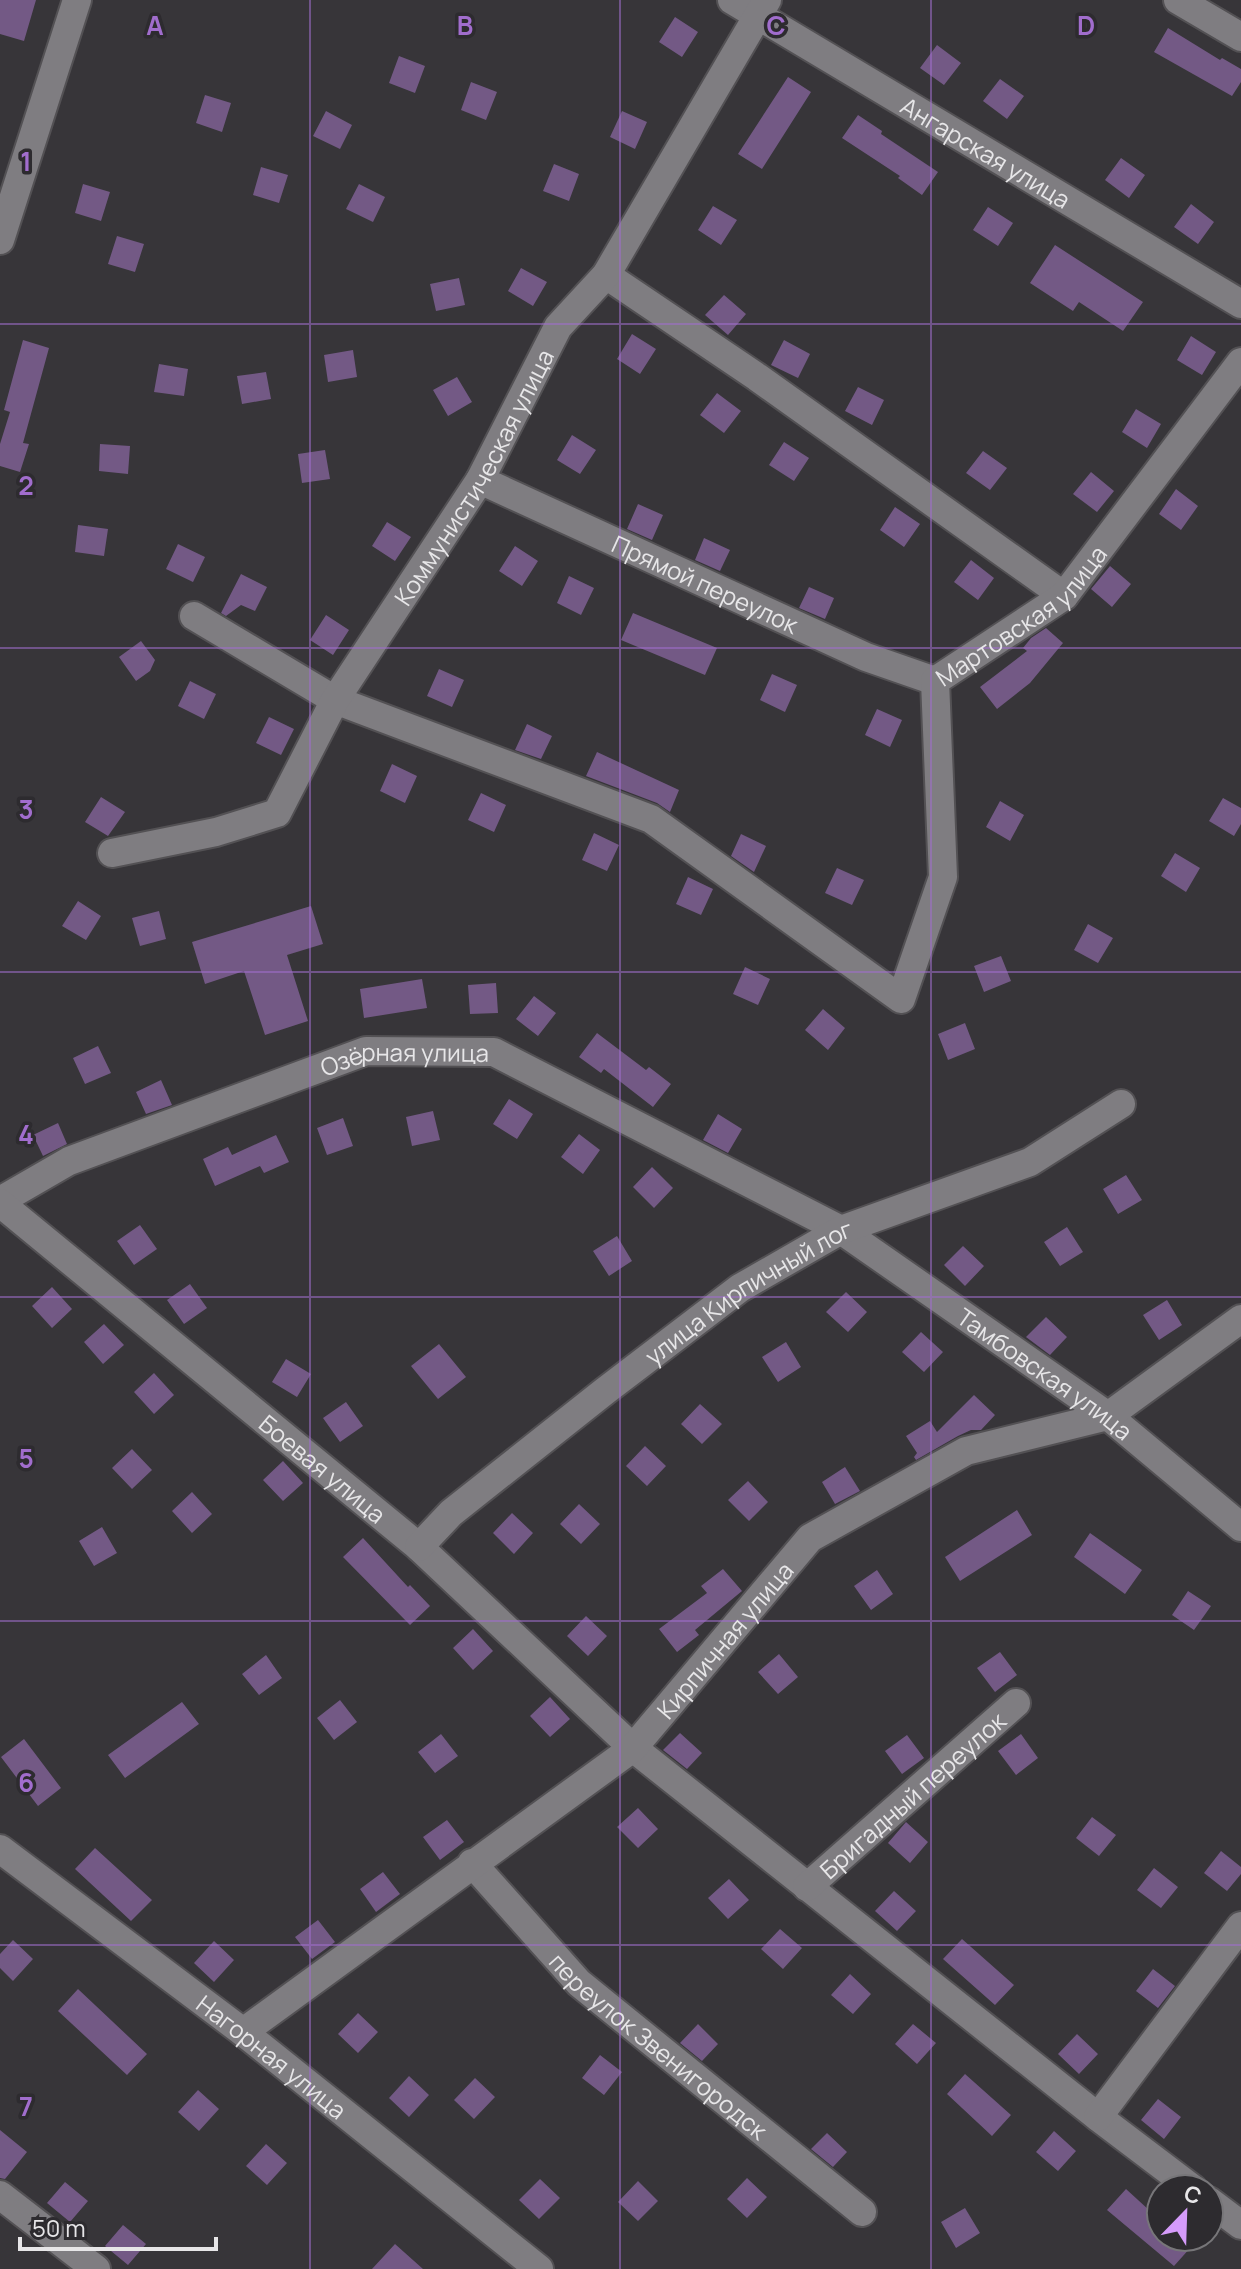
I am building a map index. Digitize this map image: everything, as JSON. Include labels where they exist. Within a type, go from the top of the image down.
[{"type":"street","points":[[0,240],[77,0]]},
{"type":"street","name":"Ангарская улица","points":[[732,0],[763,7],[1241,304]]},
{"type":"street","points":[[1178,0],[1241,37]]},
{"type":"street","name":"Коммунистическая улица","points":[[112,853],[216,832],[277,813],[335,700],[480,480],[558,327],[606,275],[763,7]]},
{"type":"street","points":[[606,275],[757,377],[1064,596]]},
{"type":"street","name":"Мартовская улица","points":[[335,700],[651,819],[901,999],[943,877],[935,681],[1064,596],[1241,362]]},
{"type":"street","name":"Прямой переулок","points":[[480,480],[866,657],[935,681]]},
{"type":"street","points":[[194,616],[335,700]]},
{"type":"street","name":"Озёрная улица","points":[[0,1202],[69,1161],[366,1051],[494,1052],[841,1230]]},
{"type":"street","name":"улица Кирпичный лог","points":[[419,1547],[451,1513],[740,1288],[841,1230],[1030,1162],[1121,1104]]},
{"type":"street","name":"Боевая улица","points":[[0,1202],[419,1547],[633,1748],[1172,2173]]},
{"type":"street","name":"Тамбовская улица","points":[[841,1230],[1108,1416],[1241,1527]]},
{"type":"street","name":"Кирпичная улица","points":[[243,2032],[633,1748],[810,1538],[966,1451],[1108,1416],[1241,1319]]},
{"type":"street","name":"Бригадный переулок","points":[[807,1887],[1016,1703]]},
{"type":"street","name":"Нагорная улица","points":[[0,1849],[243,2032],[539,2269]]},
{"type":"street","name":"переулок Звенигородск","points":[[472,1863],[579,1983],[862,2212]]},
{"type":"street","points":[[1098,2117],[1241,1926]]},
{"type":"street","points":[[0,2195],[96,2269]]},
{"type":"building","points":[[0,0],[36,0],[24,41],[0,34]]},
{"type":"building","points":[[675,17],[698,32],[682,57],[659,42]]},
{"type":"building","points":[[1168,28],[1220,60],[1222,58],[1241,69],[1241,82],[1232,96],[1154,52]]},
{"type":"building","points":[[937,45],[961,63],[944,85],[920,68]]},
{"type":"building","points":[[399,56],[425,66],[415,93],[389,83]]},
{"type":"building","points":[[788,77],[811,92],[762,169],[738,154]]},
{"type":"building","points":[[1000,79],[1024,96],[1007,119],[983,101]]},
{"type":"building","points":[[471,82],[497,92],[486,120],[461,110]]},
{"type":"building","points":[[205,95],[231,103],[222,132],[196,123]]},
{"type":"building","points":[[326,111],[352,125],[340,149],[313,136]]},
{"type":"building","points":[[622,111],[647,122],[635,149],[610,137]]},
{"type":"building","points":[[858,115],[938,172],[922,195],[898,178],[900,176],[842,138]]},
{"type":"building","points":[[1121,158],[1145,175],[1129,198],[1105,180]]},
{"type":"building","points":[[554,164],[579,174],[569,201],[543,191]]},
{"type":"building","points":[[261,167],[288,175],[279,203],[253,195]]},
{"type":"building","points":[[83,184],[110,192],[101,221],[75,213]]},
{"type":"building","points":[[359,184],[385,197],[373,222],[346,209]]},
{"type":"building","points":[[1191,204],[1214,222],[1198,244],[1174,227]]},
{"type":"building","points":[[713,206],[737,220],[721,245],[698,230]]},
{"type":"building","points":[[988,207],[1013,223],[998,246],[973,230]]},
{"type":"building","points":[[117,236],[144,244],[135,272],[108,264]]},
{"type":"building","points":[[1055,245],[1143,302],[1123,331],[1079,302],[1073,311],[1030,283]]},
{"type":"building","points":[[521,268],[547,282],[533,306],[508,291]]},
{"type":"building","points":[[459,278],[465,305],[436,311],[430,284]]},
{"type":"building","points":[[724,295],[746,314],[728,335],[705,315]]},
{"type":"building","points":[[632,334],[656,349],[640,374],[617,359]]},
{"type":"building","points":[[1191,336],[1216,352],[1202,375],[1177,360]]},
{"type":"building","points":[[23,340],[49,348],[23,443],[29,444],[20,472],[0,466],[0,444],[10,412],[4,410]]},
{"type":"building","points":[[784,340],[810,354],[798,378],[771,365]]},
{"type":"building","points":[[353,350],[357,377],[328,382],[324,355]]},
{"type":"building","points":[[159,364],[188,369],[184,396],[154,392]]},
{"type":"building","points":[[266,372],[271,399],[242,404],[237,376]]},
{"type":"building","points":[[457,377],[472,402],[448,416],[433,390]]},
{"type":"building","points":[[858,387],[884,400],[872,425],[845,411]]},
{"type":"building","points":[[717,393],[741,411],[724,433],[700,415]]},
{"type":"building","points":[[1136,409],[1161,424],[1147,448],[1122,432]]},
{"type":"building","points":[[572,435],[596,450],[580,474],[557,460]]},
{"type":"building","points":[[784,442],[809,458],[794,481],[769,465]]},
{"type":"building","points":[[100,444],[130,446],[128,474],[99,471]]},
{"type":"building","points":[[325,450],[330,479],[302,483],[298,454]]},
{"type":"building","points":[[983,451],[1007,468],[990,490],[966,473]]},
{"type":"building","points":[[1091,472],[1114,491],[1097,512],[1073,494]]},
{"type":"building","points":[[1176,489],[1198,506],[1181,530],[1159,514]]},
{"type":"building","points":[[638,504],[663,515],[652,540],[627,529]]},
{"type":"building","points":[[895,507],[920,524],[904,547],[880,530]]},
{"type":"building","points":[[387,522],[411,537],[395,561],[372,546]]},
{"type":"building","points":[[78,525],[108,529],[104,556],[75,552]]},
{"type":"building","points":[[704,538],[730,550],[720,571],[695,560]]},
{"type":"building","points":[[178,544],[205,557],[193,582],[166,569]]},
{"type":"building","points":[[515,546],[538,561],[522,586],[499,571]]},
{"type":"building","points":[[971,560],[994,578],[978,600],[954,582]]},
{"type":"building","points":[[1110,566],[1131,584],[1112,607],[1091,589]]},
{"type":"building","points":[[241,574],[267,587],[255,611],[241,605],[226,616],[221,613]]},
{"type":"building","points":[[569,576],[594,588],[581,615],[557,603]]},
{"type":"building","points":[[809,587],[834,598],[825,619],[799,608]]},
{"type":"building","points":[[633,613],[717,648],[705,675],[621,640]]},
{"type":"building","points":[[326,615],[349,630],[333,655],[310,640]]},
{"type":"building","points":[[1046,628],[1063,643],[1030,683],[997,709],[980,687],[1027,651],[1023,648],[1031,638]]},
{"type":"building","points":[[141,641],[155,660],[150,671],[136,681],[119,657]]},
{"type":"building","points":[[439,669],[464,680],[452,707],[427,696]]},
{"type":"building","points":[[772,674],[797,685],[785,712],[760,700]]},
{"type":"building","points":[[190,681],[216,694],[204,719],[178,706]]},
{"type":"building","points":[[877,709],[902,720],[890,747],[865,735]]},
{"type":"building","points":[[269,717],[294,729],[281,755],[256,743]]},
{"type":"building","points":[[527,724],[552,736],[541,759],[515,750]]},
{"type":"building","points":[[597,752],[679,790],[670,812],[657,803],[586,776]]},
{"type":"building","points":[[392,764],[417,776],[405,803],[380,791]]},
{"type":"building","points":[[481,793],[506,805],[494,832],[468,820]]},
{"type":"building","points":[[101,797],[125,812],[108,836],[85,822]]},
{"type":"building","points":[[1223,798],[1241,808],[1241,824],[1234,836],[1209,821]]},
{"type":"building","points":[[1000,801],[1024,815],[1010,841],[986,827]]},
{"type":"building","points":[[594,833],[619,845],[607,871],[582,860]]},
{"type":"building","points":[[741,834],[766,846],[754,872],[731,856]]},
{"type":"building","points":[[1175,853],[1200,868],[1186,892],[1161,876]]},
{"type":"building","points":[[837,868],[864,880],[852,905],[825,893]]},
{"type":"building","points":[[688,877],[713,889],[701,915],[676,904]]},
{"type":"building","points":[[78,901],[101,916],[86,940],[62,926]]},
{"type":"building","points":[[311,906],[323,944],[287,955],[308,1021],[265,1035],[244,971],[205,984],[192,942]]},
{"type":"building","points":[[159,911],[166,939],[140,946],[132,918]]},
{"type":"building","points":[[1088,924],[1113,938],[1098,963],[1074,950]]},
{"type":"building","points":[[1001,956],[1011,981],[984,992],[974,966]]},
{"type":"building","points":[[745,967],[770,979],[758,1005],[733,994]]},
{"type":"building","points":[[422,979],[427,1008],[364,1018],[360,989]]},
{"type":"building","points":[[496,983],[498,1013],[470,1014],[468,985]]},
{"type":"building","points":[[534,996],[556,1013],[538,1036],[516,1019]]},
{"type":"building","points":[[823,1009],[845,1028],[828,1050],[805,1030]]},
{"type":"building","points":[[965,1023],[975,1049],[948,1060],[938,1034]]},
{"type":"building","points":[[597,1033],[646,1070],[649,1067],[671,1084],[653,1107],[604,1069],[601,1073],[579,1057]]},
{"type":"building","points":[[98,1046],[111,1073],[85,1084],[73,1058]]},
{"type":"building","points":[[161,1080],[172,1105],[146,1114],[136,1092]]},
{"type":"building","points":[[509,1099],[533,1114],[517,1139],[493,1124]]},
{"type":"building","points":[[433,1111],[440,1140],[412,1146],[406,1117]]},
{"type":"building","points":[[718,1114],[742,1129],[728,1153],[703,1140]]},
{"type":"building","points":[[343,1118],[353,1146],[327,1155],[317,1128]]},
{"type":"building","points":[[58,1123],[67,1144],[43,1156],[33,1135]]},
{"type":"building","points":[[579,1134],[600,1150],[583,1174],[561,1157]]},
{"type":"building","points":[[276,1135],[289,1162],[264,1173],[260,1166],[215,1186],[203,1159],[228,1147],[232,1155]]},
{"type":"building","points":[[652,1167],[673,1188],[654,1208],[633,1187]]},
{"type":"building","points":[[1126,1175],[1142,1200],[1118,1214],[1103,1189]]},
{"type":"building","points":[[140,1225],[157,1249],[134,1265],[117,1241]]},
{"type":"building","points":[[1067,1227],[1083,1252],[1060,1266],[1044,1242]]},
{"type":"building","points":[[617,1236],[632,1261],[609,1276],[593,1251]]},
{"type":"building","points":[[963,1246],[984,1266],[965,1286],[944,1265]]},
{"type":"building","points":[[190,1284],[207,1308],[184,1324],[167,1300]]},
{"type":"building","points":[[52,1287],[72,1309],[52,1328],[32,1306]]},
{"type":"building","points":[[846,1292],[867,1312],[848,1332],[826,1312]]},
{"type":"building","points":[[1167,1300],[1182,1325],[1159,1340],[1143,1315]]},
{"type":"building","points":[[1046,1317],[1067,1337],[1050,1355],[1026,1337]]},
{"type":"building","points":[[104,1324],[124,1345],[103,1364],[84,1342]]},
{"type":"building","points":[[921,1332],[943,1352],[924,1372],[902,1352]]},
{"type":"building","points":[[786,1342],[801,1367],[778,1382],[762,1357]]},
{"type":"building","points":[[439,1344],[466,1377],[438,1399],[411,1366]]},
{"type":"building","points":[[286,1359],[311,1374],[297,1397],[272,1382]]},
{"type":"building","points":[[154,1373],[174,1395],[154,1414],[134,1392]]},
{"type":"building","points":[[974,1395],[995,1415],[981,1430],[971,1430],[958,1436],[916,1460],[914,1457],[917,1453],[906,1436],[930,1421],[937,1432]]},
{"type":"building","points":[[346,1402],[363,1426],[340,1442],[323,1418]]},
{"type":"building","points":[[700,1404],[722,1424],[702,1444],[681,1424]]},
{"type":"building","points":[[645,1446],[666,1466],[647,1486],[626,1466]]},
{"type":"building","points":[[132,1449],[152,1470],[132,1489],[112,1468]]},
{"type":"building","points":[[283,1461],[303,1483],[283,1501],[263,1480]]},
{"type":"building","points":[[845,1467],[860,1491],[835,1504],[822,1482]]},
{"type":"building","points":[[748,1481],[768,1502],[749,1521],[728,1500]]},
{"type":"building","points":[[192,1492],[212,1514],[192,1533],[172,1511]]},
{"type":"building","points":[[579,1504],[600,1524],[581,1544],[560,1524]]},
{"type":"building","points":[[1017,1510],[1032,1535],[960,1581],[945,1557]]},
{"type":"building","points":[[512,1513],[533,1533],[514,1554],[493,1533]]},
{"type":"building","points":[[102,1527],[117,1553],[94,1566],[79,1541]]},
{"type":"building","points":[[1090,1533],[1142,1570],[1125,1594],[1074,1557]]},
{"type":"building","points":[[363,1538],[430,1606],[410,1625],[343,1557]]},
{"type":"building","points":[[723,1569],[742,1591],[695,1630],[699,1635],[677,1652],[659,1629],[707,1593],[701,1586]]},
{"type":"building","points":[[877,1570],[893,1594],[871,1610],[854,1586]]},
{"type":"building","points":[[1188,1591],[1211,1606],[1194,1630],[1172,1615]]},
{"type":"building","points":[[586,1616],[607,1636],[588,1656],[567,1636]]},
{"type":"building","points":[[473,1629],[493,1651],[473,1670],[453,1648]]},
{"type":"building","points":[[1000,1652],[1017,1675],[995,1692],[977,1668]]},
{"type":"building","points":[[779,1654],[798,1677],[778,1694],[758,1672]]},
{"type":"building","points":[[266,1655],[282,1678],[259,1695],[242,1674]]},
{"type":"building","points":[[550,1697],[570,1719],[550,1737],[530,1716]]},
{"type":"building","points":[[340,1700],[357,1722],[334,1740],[317,1718]]},
{"type":"building","points":[[182,1702],[199,1724],[125,1778],[108,1755]]},
{"type":"building","points":[[680,1733],[702,1753],[687,1769],[663,1750]]},
{"type":"building","points":[[441,1734],[458,1756],[435,1773],[418,1752]]},
{"type":"building","points":[[1021,1734],[1038,1758],[1016,1775],[998,1751]]},
{"type":"building","points":[[907,1735],[924,1758],[902,1774],[885,1751]]},
{"type":"building","points":[[24,1739],[61,1788],[38,1806],[1,1757]]},
{"type":"building","points":[[638,1808],[658,1829],[638,1848],[617,1827]]},
{"type":"building","points":[[1092,1817],[1116,1835],[1099,1856],[1076,1838]]},
{"type":"building","points":[[447,1820],[464,1842],[440,1860],[423,1837]]},
{"type":"building","points":[[906,1822],[928,1842],[910,1863],[888,1843]]},
{"type":"building","points":[[95,1848],[152,1900],[131,1921],[75,1869]]},
{"type":"building","points":[[1221,1851],[1241,1867],[1241,1874],[1227,1891],[1204,1873]]},
{"type":"building","points":[[1154,1868],[1178,1887],[1161,1908],[1137,1890]]},
{"type":"building","points":[[383,1872],[400,1894],[376,1912],[360,1889]]},
{"type":"building","points":[[729,1879],[749,1900],[728,1919],[708,1898]]},
{"type":"building","points":[[894,1891],[916,1911],[897,1931],[875,1911]]},
{"type":"building","points":[[318,1920],[335,1942],[312,1959],[295,1937]]},
{"type":"building","points":[[780,1929],[802,1948],[783,1969],[761,1949]]},
{"type":"building","points":[[962,1939],[1014,1985],[995,2005],[943,1959]]},
{"type":"building","points":[[13,1940],[33,1959],[13,1981],[0,1968],[0,1954]]},
{"type":"building","points":[[214,1941],[234,1960],[214,1982],[194,1963]]},
{"type":"building","points":[[1153,1969],[1175,1986],[1158,2008],[1136,1991]]},
{"type":"building","points":[[850,1974],[871,1994],[853,2014],[831,1995]]},
{"type":"building","points":[[78,1989],[147,2054],[127,2075],[58,2011]]},
{"type":"building","points":[[358,2013],[378,2032],[358,2053],[338,2034]]},
{"type":"building","points":[[698,2024],[718,2044],[702,2061],[680,2043]]},
{"type":"building","points":[[913,2024],[936,2043],[917,2064],[895,2044]]},
{"type":"building","points":[[1077,2034],[1098,2054],[1079,2074],[1058,2054]]},
{"type":"building","points":[[600,2055],[622,2072],[604,2095],[582,2078]]},
{"type":"building","points":[[965,2074],[1011,2115],[992,2136],[947,2094]]},
{"type":"building","points":[[409,2076],[429,2095],[409,2117],[389,2098]]},
{"type":"building","points":[[475,2078],[495,2097],[474,2119],[454,2100]]},
{"type":"building","points":[[198,2090],[219,2109],[199,2131],[178,2112]]},
{"type":"building","points":[[1158,2099],[1181,2117],[1164,2139],[1141,2120]]},
{"type":"building","points":[[0,2130],[27,2152],[5,2179],[0,2178]]},
{"type":"building","points":[[1054,2131],[1076,2151],[1058,2171],[1036,2152]]},
{"type":"building","points":[[827,2133],[847,2152],[833,2167],[811,2149]]},
{"type":"building","points":[[266,2144],[287,2163],[267,2185],[246,2166]]},
{"type":"building","points":[[747,2178],[767,2197],[747,2218],[727,2199]]},
{"type":"building","points":[[540,2179],[560,2198],[539,2219],[519,2200]]},
{"type":"building","points":[[638,2181],[658,2201],[638,2221],[618,2202]]},
{"type":"building","points":[[65,2182],[88,2201],[70,2222],[47,2203]]},
{"type":"building","points":[[1126,2189],[1145,2206],[1145,2242],[1107,2210]]},
{"type":"building","points":[[965,2208],[980,2233],[956,2248],[941,2222]]},
{"type":"building","points":[[123,2225],[146,2244],[128,2265],[105,2246]]},
{"type":"building","points":[[395,2244],[423,2269],[372,2269]]},
{"type":"building","points":[[1158,2253],[1186,2253],[1174,2266]]}]
